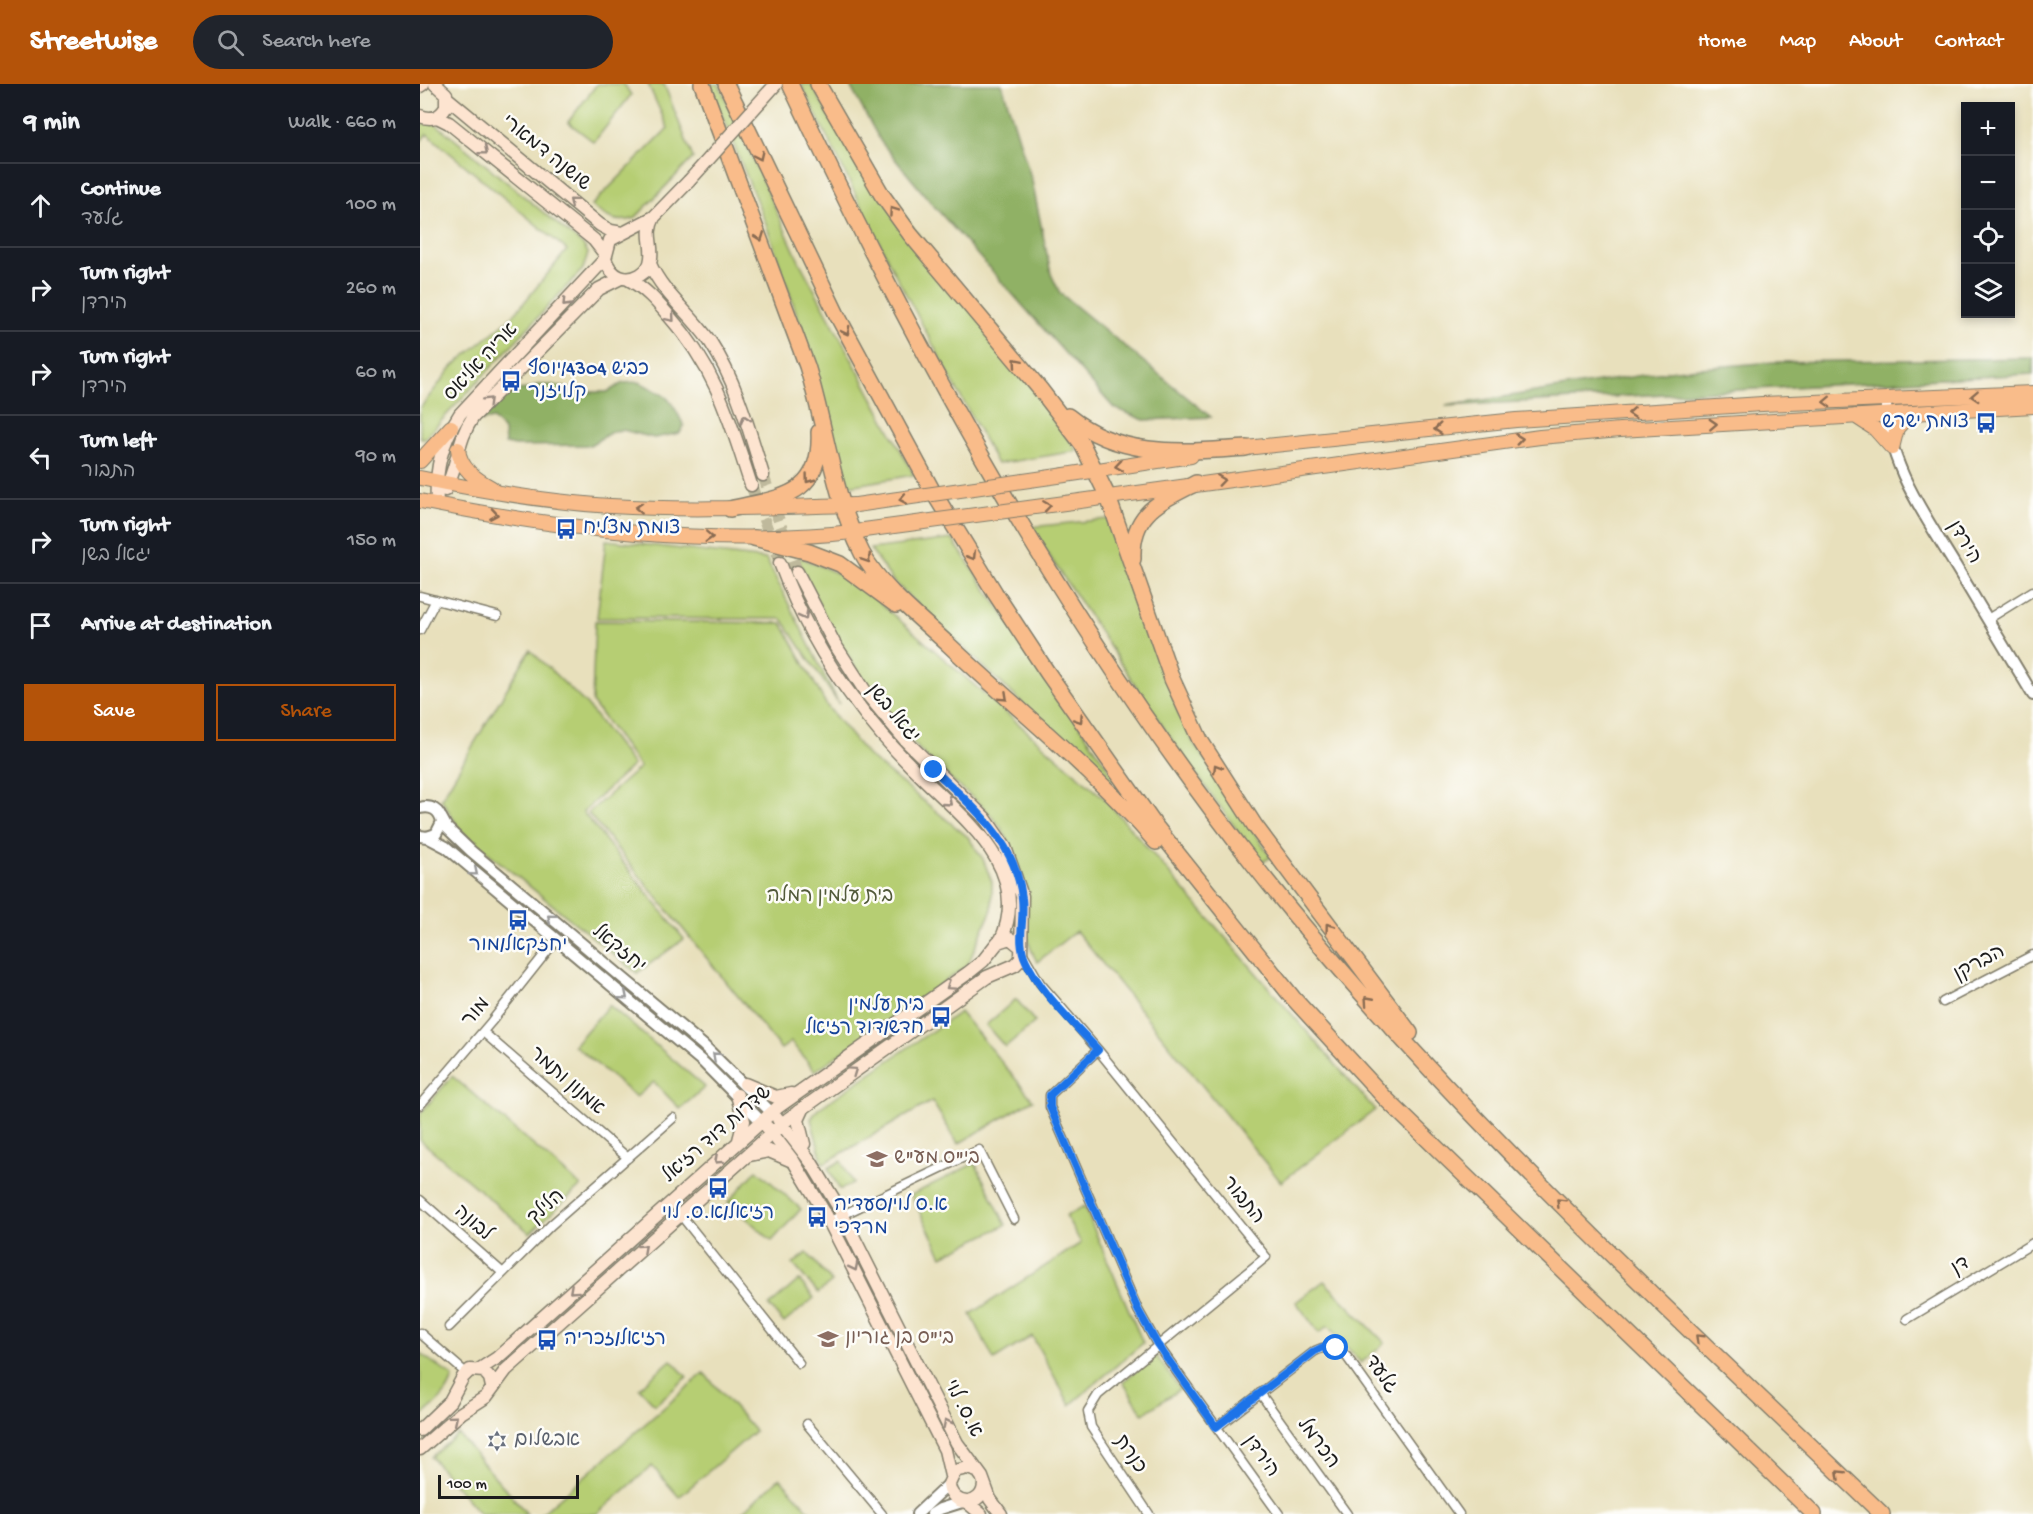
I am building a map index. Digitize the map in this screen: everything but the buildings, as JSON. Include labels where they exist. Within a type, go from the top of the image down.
[{"type":"highway","points":[[702,84],[779,288],[818,402],[858,531],[862,554],[879,576],[982,676],[1129,812],[1293,998],[1426,1140],[1814,1514]]},
{"type":"highway","points":[[726,84],[837,315],[968,550],[1047,672],[1143,809],[1293,998]]},
{"type":"highway","points":[[790,84],[840,189],[907,320],[1052,576],[1174,757],[1256,868],[1332,959],[1482,1122],[1661,1301],[1882,1514]]},
{"type":"highway","points":[[818,84],[877,187],[910,234],[1040,389],[1072,430],[1095,469],[1108,497],[1183,705],[1227,783],[1324,920],[1482,1122]]},
{"type":"highway","points":[[1040,389],[1078,424],[1108,440],[1174,453],[1246,448],[1516,420],[1762,404],[2033,393]]},
{"type":"highway","points":[[730,509],[788,495],[808,481],[816,469],[820,448],[818,402]]},
{"type":"highway","points":[[420,501],[593,528],[754,538],[858,531],[1540,437],[2033,405]]},
{"type":"highway","points":[[1892,448],[1897,428],[1910,414]]},
{"type":"highway","points":[[1853,415],[1875,429],[1892,448]]},
{"type":"highway","points":[[420,461],[451,427]]},
{"type":"highway","points":[[420,478],[502,493],[608,506],[730,509],[850,505],[1246,448]]},
{"type":"highway","points":[[458,449],[459,457],[469,473],[502,493]]},
{"type":"highway","points":[[1149,613],[1133,566],[1135,534],[1140,522],[1154,505],[1196,483]]},
{"type":"highway","points":[[754,538],[809,552],[852,571],[982,676]]},
{"type":"main road","name":"שושנה דמארי","points":[[435,84],[443,90],[447,98],[603,227],[624,232]]},
{"type":"main road","points":[[763,475],[738,396],[722,361],[702,329],[659,282],[650,264],[648,244],[650,225],[654,217],[776,84]]},
{"type":"main road","points":[[425,118],[446,107],[447,98]]},
{"type":"main road","name":"שושנה דמארי","points":[[425,118],[449,123],[594,240],[605,256]]},
{"type":"main road","points":[[654,217],[610,240],[605,256],[611,271],[625,278],[663,309],[703,359],[717,387],[751,485]]},
{"type":"main road","points":[[624,232],[639,235],[648,244]]},
{"type":"main road","name":"אריה אליאס","points":[[442,483],[441,453],[451,427],[468,403],[605,256]]},
{"type":"main road","points":[[625,278],[642,274],[650,264]]},
{"type":"main road","name":"אריה אליאס","points":[[436,504],[442,483],[466,428],[484,405],[599,289],[625,278]]},
{"type":"main road","name":"יגאל בשן","points":[[780,563],[791,592],[822,650],[856,702],[896,750],[975,827],[993,854],[1009,898],[1007,923],[997,943]]},
{"type":"main road","name":"יגאל בשן","points":[[797,572],[834,644],[867,694],[906,741],[985,818],[1005,847],[1022,897],[1022,949]]},
{"type":"main road","points":[[1015,939],[1022,949],[1018,962],[1009,967],[996,960],[997,943],[1015,939]]},
{"type":"main road","name":"שדרות דוד רזיאל","points":[[480,1370],[772,1113],[800,1090],[968,973],[997,943]]},
{"type":"main road","name":"שדרות דוד רזיאל","points":[[492,1387],[506,1370],[782,1124],[987,977],[1009,967]]},
{"type":"main road","points":[[745,1084],[776,1097],[800,1090]]},
{"type":"main road","points":[[737,1095],[744,1121],[738,1142]]},
{"type":"main road","points":[[806,1105],[798,1120],[801,1137],[811,1162]]},
{"type":"main road","name":"א.ס. לוי","points":[[772,1113],[811,1162],[843,1216],[957,1443],[981,1477],[990,1499],[1000,1514]]},
{"type":"main road","name":"א.ס. לוי","points":[[762,1122],[794,1162],[830,1221],[945,1450],[950,1480]]},
{"type":"main road","points":[[745,1157],[769,1152],[794,1162]]},
{"type":"main road","points":[[420,1430],[450,1401],[464,1378],[480,1370],[488,1374],[492,1387],[482,1399],[461,1413],[420,1449]]},
{"type":"main road","points":[[464,1378],[467,1396],[482,1399]]},
{"type":"main road","points":[[965,1503],[979,1498],[981,1477],[967,1468],[950,1480],[952,1496],[981,1514]]},
{"type":"street","name":"הירדן","points":[[1886,400],[1886,415],[1892,448],[1914,495],[2033,695]]},
{"type":"street","points":[[1988,619],[2033,591]]},
{"type":"street","points":[[420,596],[497,616]]},
{"type":"street","points":[[420,630],[436,600]]},
{"type":"street","name":"יחזקאל","points":[[423,805],[436,810],[447,828],[471,851],[703,1045],[772,1113]]},
{"type":"street","points":[[422,837],[439,831],[441,817]]},
{"type":"street","name":"יחזקאל","points":[[422,837],[446,847],[695,1055],[762,1122]]},
{"type":"street","name":"מור","points":[[420,1105],[483,1032],[556,940]]},
{"type":"street","name":"התבור","points":[[1022,949],[1040,983],[1098,1050],[1266,1257],[1157,1344],[1098,1395],[1088,1412]]},
{"type":"street","name":"הברקן","points":[[1943,1002],[2033,955]]},
{"type":"street","name":"התבור","points":[[1009,967],[1040,983]]},
{"type":"street","name":"אמנון ותמר","points":[[483,1032],[628,1158]]},
{"type":"street","name":"הירדן","points":[[1098,1050],[1050,1095],[1050,1107],[1138,1310],[1157,1344],[1279,1514]]},
{"type":"street","name":"הלילך","points":[[449,1327],[551,1225],[673,1119]]},
{"type":"street","points":[[830,1221],[979,1150],[1014,1219]]},
{"type":"street","name":"לבונה","points":[[420,1200],[503,1273]]},
{"type":"street","name":"שדרות דוד רזיאל","points":[[680,1214],[798,1363]]},
{"type":"street","name":"דן","points":[[1907,1319],[2033,1243]]},
{"type":"street","points":[[420,1333],[464,1378]]},
{"type":"street","name":"גלעד","points":[[1216,1427],[1315,1351],[1323,1347],[1336,1348],[1351,1362],[1458,1513]]},
{"type":"street","name":"הכרמל","points":[[1260,1394],[1347,1514]]},
{"type":"street","name":"כנרת","points":[[1088,1412],[1091,1427],[1149,1514]]},
{"type":"street","points":[[807,1424],[882,1514]]},
{"type":"street","points":[[917,1514],[950,1480]]},
{"type":"street","points":[[933,1514],[951,1504],[965,1503]]},
{"type":"green space","points":[[597,84],[624,84],[631,95],[594,142],[568,122]]},
{"type":"green space","points":[[648,84],[664,84],[693,158],[635,218],[617,220],[591,206],[668,128]]},
{"type":"green space","points":[[709,84],[719,84],[799,261],[914,475],[849,486],[797,315],[766,224]]},
{"type":"green space","points":[[801,84],[811,84],[829,116],[1066,432],[1077,451],[997,464],[893,270]]},
{"type":"green space","points":[[849,84],[1002,84],[1032,181],[1051,274],[1060,293],[1211,417],[1144,420],[1114,408],[933,205],[881,142]]},
{"type":"green space","points":[[430,119],[584,246],[588,253],[583,269],[424,439],[420,437],[420,408],[453,366],[513,316],[567,250],[427,134],[420,142],[420,126]]},
{"type":"green space","points":[[2033,358],[2033,374],[1445,406],[1676,370],[1774,362]]},
{"type":"green space","points":[[639,382],[668,398],[684,426],[680,433],[654,438],[623,430],[613,431],[590,445],[515,446],[505,444],[504,430],[493,419],[482,421],[516,384],[515,390],[530,389],[537,385],[554,385],[581,392],[607,392],[623,383]]},
{"type":"green space","points":[[1108,519],[1179,714],[1193,742],[1271,857],[1261,863],[1178,749],[1030,527]]},
{"type":"green space","points":[[952,539],[1113,775],[1110,786],[893,581],[870,549]]},
{"type":"green space","points":[[606,540],[766,559],[839,704],[782,619],[597,618]]},
{"type":"green space","points":[[797,556],[839,574],[865,590],[1105,799],[1375,1110],[1281,1182],[1076,931],[1037,962],[1027,936],[1025,897],[1020,870],[1014,852],[1001,828],[976,800],[928,759],[870,689],[822,611]]},
{"type":"green space","name":"בית עלמין רמלה","points":[[595,621],[782,623],[827,706],[867,755],[968,837],[983,859],[992,882],[992,909],[967,966],[815,1071],[791,1042],[781,1049],[588,813],[640,767],[592,702]]},
{"type":"green space","points":[[530,650],[587,705],[633,765],[583,812],[684,939],[637,973],[461,831],[441,799]]},
{"type":"green space","points":[[1016,999],[1035,1022],[1005,1047],[986,1025]]},
{"type":"green space","points":[[609,1005],[705,1087],[680,1109],[654,1082],[636,1097],[574,1045]]},
{"type":"green space","points":[[960,1012],[1033,1100],[958,1144],[932,1101],[823,1164],[811,1119],[818,1109]]},
{"type":"green space","points":[[452,1076],[581,1186],[530,1233],[420,1140],[420,1114]]},
{"type":"green space","points":[[841,1161],[853,1183],[840,1190],[828,1168]]},
{"type":"green space","points":[[975,1163],[1006,1225],[942,1256],[911,1195]]},
{"type":"green space","points":[[757,1170],[801,1209],[772,1241],[728,1202]]},
{"type":"green space","points":[[1084,1206],[1143,1343],[1070,1405],[1032,1336],[994,1360],[971,1314],[1081,1243],[1066,1216]]},
{"type":"green space","points":[[807,1253],[832,1282],[818,1293],[793,1264]]},
{"type":"green space","points":[[799,1280],[814,1298],[784,1323],[769,1306]]},
{"type":"green space","points":[[1324,1281],[1385,1343],[1361,1363],[1328,1326],[1319,1333],[1296,1302]]},
{"type":"green space","points":[[420,1353],[453,1377],[444,1395],[420,1417]]},
{"type":"green space","points":[[1155,1354],[1180,1389],[1143,1414],[1123,1382]]},
{"type":"green space","points":[[671,1360],[687,1377],[655,1405],[639,1388]]},
{"type":"green space","points":[[704,1373],[755,1431],[679,1497],[652,1466],[597,1514],[541,1514]]},
{"type":"green space","points":[[458,1434],[527,1514],[480,1514],[431,1457]]},
{"type":"green space","points":[[780,1478],[812,1514],[740,1514]]},
{"type":"tunnel","points":[[763,475],[797,572]]},
{"type":"tunnel","points":[[751,485],[780,563]]},
{"type":"place","name":"כביש 4304/יוסף קלויזנר","points":[[511,381]]},
{"type":"place","name":"צומת ישרש","points":[[1986,423]]},
{"type":"place","name":"צומת מצליח","points":[[566,529]]},
{"type":"place","name":"יחזקאל/מור","points":[[518,920]]},
{"type":"place","name":"בית עלמין חדש/דוד רזיאל","points":[[941,1017]]},
{"type":"place","name":"בי\"ס מע\"ש","points":[[877,1159]]},
{"type":"place","name":"רזיאל/א.ס. לוי","points":[[718,1188]]},
{"type":"place","name":"א.ס לוי/סעדיה מרדכי","points":[[817,1217]]},
{"type":"place","name":"בי\"ס בן גוריון","points":[[828,1339]]},
{"type":"place","name":"רזיאל/זכריה","points":[[547,1340]]},
{"type":"place","name":"אבשלום","points":[[497,1441]]},
{"type":"route","points":[[934,770],[996,831],[1018,878],[1023,912],[1021,947],[1026,961],[1040,983],[1098,1050],[1050,1095],[1050,1107],[1138,1310],[1157,1344],[1216,1427],[1315,1351],[1323,1347],[1336,1348]]}]
